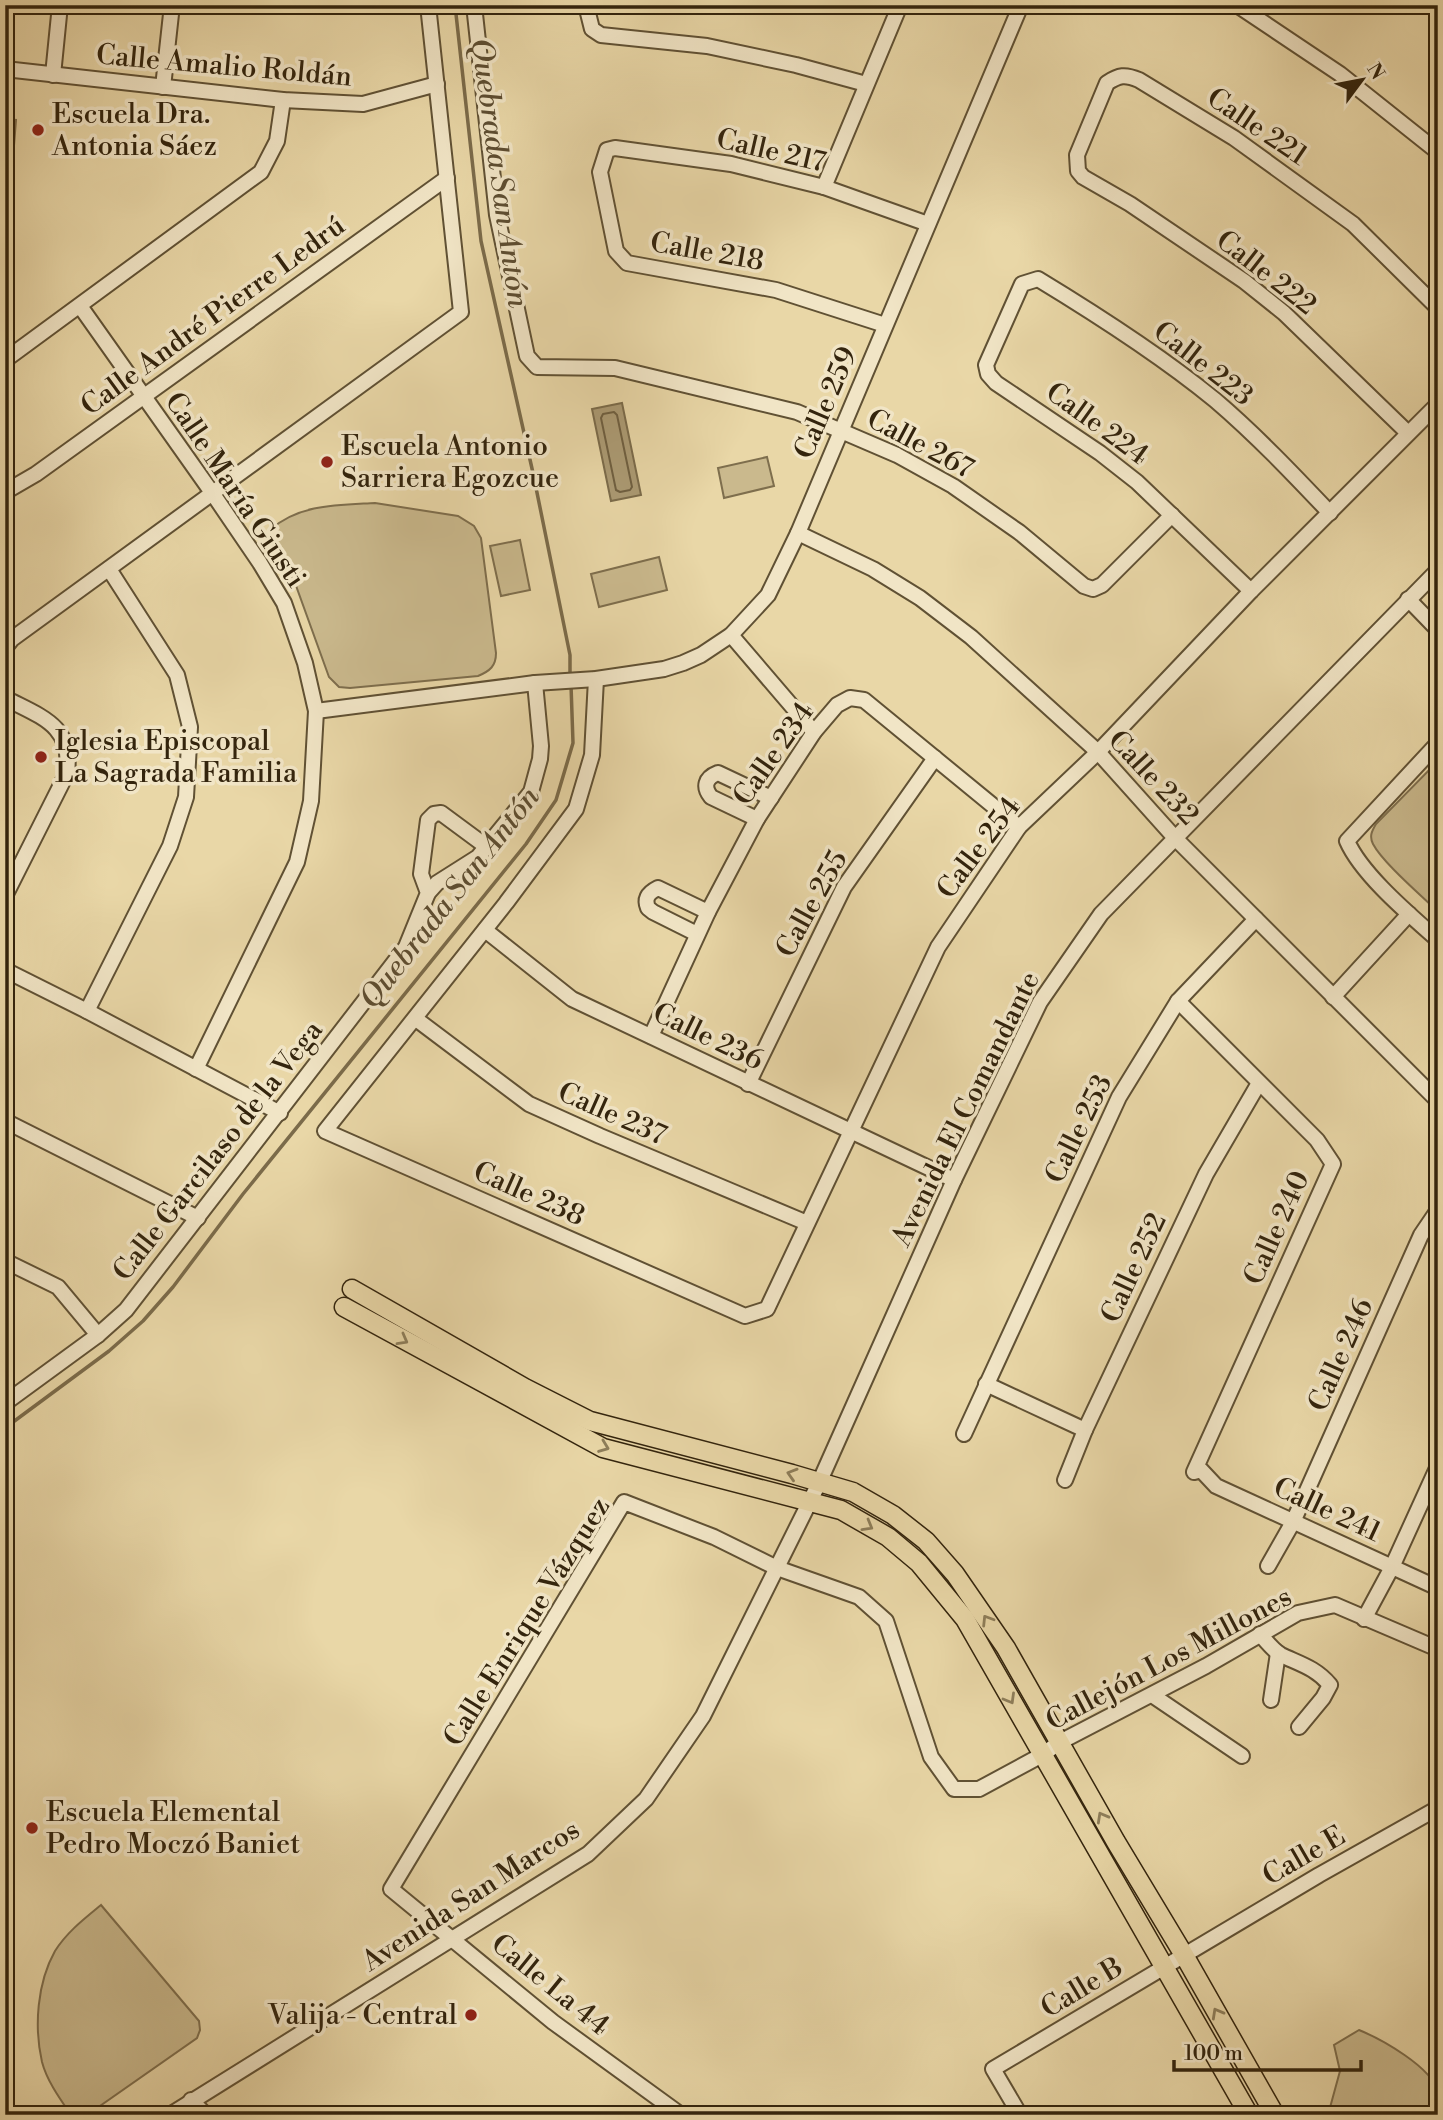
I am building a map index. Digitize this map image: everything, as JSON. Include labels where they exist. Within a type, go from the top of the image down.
[{"type":"main road","points":[[352,1289],[525,1388],[590,1421],[853,1492],[893,1515],[926,1541],[956,1574],[975,1601],[1060,1742],[1115,1842],[1190,1951],[1275,2115]]},
{"type":"main road","points":[[344,1307],[603,1448],[841,1510],[888,1537],[919,1563],[965,1619],[1249,2115]]},
{"type":"street","points":[[53,75],[60,5]]},
{"type":"street","points":[[163,87],[172,5]]},
{"type":"street","points":[[5,648],[12,639],[461,312],[428,5]]},
{"type":"street","name":"Calle 267","points":[[474,5],[497,215],[527,356],[537,367],[615,368],[797,412],[897,455],[953,486],[1019,532],[1084,586],[1093,589],[1102,586],[1172,514]]},
{"type":"street","points":[[586,5],[592,29],[601,35],[707,46],[796,65],[866,85]]},
{"type":"street","points":[[824,187],[900,5]]},
{"type":"street","name":"Calle 259","points":[[316,711],[664,668],[701,655],[731,635],[768,595],[798,533],[1021,5]]},
{"type":"street","points":[[1237,5],[1435,143]]},
{"type":"street","name":"Calle Amalio Roldán","points":[[5,69],[283,100],[363,104],[437,84]]},
{"type":"street","name":"Calle 221","points":[[1078,171],[1077,155],[1107,83],[1116,76],[1126,74],[1234,138],[1353,224],[1438,308]]},
{"type":"street","points":[[5,360],[261,172],[277,141],[283,100]]},
{"type":"street","name":"Calle 217","points":[[603,157],[607,150],[615,148],[731,164],[824,187],[928,224]]},
{"type":"street","name":"Calle 218","points":[[603,157],[600,172],[616,251],[627,262],[776,290],[885,325]]},
{"type":"street","name":"Calle 222","points":[[1078,171],[1083,177],[1130,204],[1244,281],[1284,313],[1408,433]]},
{"type":"street","name":"Calle André Pierre Ledrú","points":[[5,492],[36,474],[447,178]]},
{"type":"street","name":"Calle 223","points":[[1029,281],[1038,279],[1096,314],[1216,401],[1274,455],[1330,513]]},
{"type":"street","name":"Calle 224","points":[[1029,281],[1022,284],[986,365],[988,374],[996,383],[1100,453],[1172,514],[1251,591]]},
{"type":"street","name":"Calle María Giusti","points":[[80,306],[260,563],[284,603],[305,663],[316,711],[311,801],[297,862],[196,1069]]},
{"type":"street","name":"Calle 254","points":[[723,1306],[745,1316],[767,1309],[938,947],[1019,827],[1098,752],[1251,591],[1438,404]]},
{"type":"street","name":"Calle 232","points":[[798,533],[873,569],[920,598],[971,637],[1098,752],[1176,839],[1438,1101]]},
{"type":"street","points":[[87,1011],[170,846],[186,797],[190,727],[177,674],[109,569]]},
{"type":"street","name":"Avenida El Comandante","points":[[810,1503],[954,1180],[1040,1002],[1101,914],[1438,570]]},
{"type":"street","points":[[1408,599],[1438,630]]},
{"type":"street","points":[[731,635],[814,732]]},
{"type":"street","points":[[415,1019],[576,808],[592,755],[592,679]]},
{"type":"street","name":"Calle Garcilaso de la Vega","points":[[5,1403],[98,1335],[126,1310],[406,947],[428,893],[437,883],[478,857],[531,792],[541,746],[536,683]]},
{"type":"street","points":[[5,698],[54,723],[69,755],[67,773],[5,896]]},
{"type":"street","name":"Calle 234","points":[[651,1036],[697,934],[757,819],[814,732],[837,705],[850,698],[864,700],[1019,827]]},
{"type":"street","points":[[1435,746],[1347,841],[1353,856],[1438,940]]},
{"type":"street","name":"Calle 255","points":[[748,1084],[844,887],[935,758]]},
{"type":"street","points":[[757,819],[711,797],[706,791],[706,782],[710,776],[718,773],[725,775],[771,798]]},
{"type":"street","points":[[428,893],[421,874],[428,820],[434,814],[442,813],[450,817],[487,847]]},
{"type":"street","points":[[697,934],[653,912],[648,908],[647,897],[658,888],[708,912]]},
{"type":"street","points":[[1333,997],[1409,914]]},
{"type":"street","name":"Calle 253","points":[[986,1384],[1119,1097],[1178,1002],[1256,919]]},
{"type":"street","name":"Calle 236","points":[[485,930],[572,999],[954,1180]]},
{"type":"street","points":[[5,971],[280,1113]]},
{"type":"street","name":"Calle 240","points":[[1178,1002],[1317,1140],[1333,1164],[1194,1472],[1200,1470]]},
{"type":"street","name":"Calle 238","points":[[415,1019],[325,1131],[723,1306]]},
{"type":"street","name":"Calle 237","points":[[415,1019],[529,1104],[807,1223]]},
{"type":"street","name":"Calle 252","points":[[1065,1480],[1206,1174],[1259,1083]]},
{"type":"street","points":[[5,1121],[198,1218]]},
{"type":"street","name":"Calle 246","points":[[1268,1566],[1293,1522],[1421,1235],[1438,1210]]},
{"type":"street","points":[[5,1261],[58,1287],[98,1335]]},
{"type":"street","points":[[344,1307],[352,1289]]},
{"type":"street","points":[[964,1434],[986,1384],[1086,1430]]},
{"type":"street","points":[[1364,1619],[1392,1567],[1438,1466]]},
{"type":"street","name":"Calle 241","points":[[1200,1470],[1216,1486],[1438,1588]]},
{"type":"street","name":"Calle Enrique Vázquez","points":[[391,1889],[624,1502],[714,1537],[778,1568],[859,1597],[886,1621],[931,1757],[954,1789],[979,1789],[1042,1755]]},
{"type":"street","name":"Avenida San Marcos","points":[[170,2115],[588,1854],[646,1799],[703,1716],[810,1503]]},
{"type":"street","name":"Callejón Los Millones","points":[[1042,1755],[1060,1742],[1152,1695],[1298,1613],[1335,1605],[1438,1649]]},
{"type":"street","points":[[1260,1634],[1278,1653],[1321,1673],[1330,1685],[1299,1727]]},
{"type":"street","points":[[1271,1700],[1278,1653]]},
{"type":"street","points":[[1152,1695],[1242,1756]]},
{"type":"street","name":"Calle E","points":[[1190,1951],[1438,1808]]},
{"type":"street","name":"Calle La 44","points":[[391,1889],[553,2022],[681,2115]]},
{"type":"street","name":"Calle B","points":[[1020,2115],[993,2069],[1190,1951]]},
{"type":"street","points":[[191,2101],[206,2115]]},
{"type":"street","points":[[5,2109],[10,2115]]},
{"type":"shaded area","points":[[5,119],[16,120],[5,261]]},
{"type":"shaded area","points":[[767,457],[774,486],[724,498],[718,468]]},
{"type":"shaded area","points":[[375,503],[458,516],[474,526],[481,538],[496,653],[492,667],[486,672],[478,676],[350,688],[339,687],[329,677],[295,583],[269,536],[270,530],[281,521],[306,511]]},
{"type":"shaded area","points":[[520,540],[530,590],[501,596],[490,546]]},
{"type":"shaded area","points":[[659,557],[667,590],[599,607],[591,574]]},
{"type":"shaded area","points":[[1438,761],[1438,912],[1385,860],[1373,844],[1371,836],[1376,824]]},
{"type":"shaded area","points":[[101,1905],[199,2021],[200,2030],[197,2038],[87,2115],[71,2115],[50,2083],[42,2062],[38,2034],[41,1991],[55,1951],[70,1932]]},
{"type":"shaded area","points":[[1359,2030],[1392,2047],[1426,2073],[1438,2092],[1438,2115],[1328,2115],[1340,2071],[1334,2045]]},
{"type":"water","points":[[622,403],[641,495],[611,501],[592,409]]},
{"type":"waterway","name":"Quebrada San Antón","points":[[455,5],[481,241],[533,473],[570,655],[570,678]]},
{"type":"waterway","name":"Quebrada San Antón","points":[[5,1428],[109,1351],[143,1321],[173,1287],[243,1194],[526,844],[556,800],[573,743],[571,685]]},
{"type":"place","name":"Escuela Dra. Antonia Sáez","points":[[38,130]]},
{"type":"place","name":"Escuela Antonio Sarriera Egozcue","points":[[327,462]]},
{"type":"place","name":"Iglesia Episcopal La Sagrada Familia","points":[[41,757]]},
{"type":"place","name":"Escuela Elemental Pedro Moczó Baniet","points":[[32,1828]]},
{"type":"place","name":"Valija - Central","points":[[471,2015]]}]
